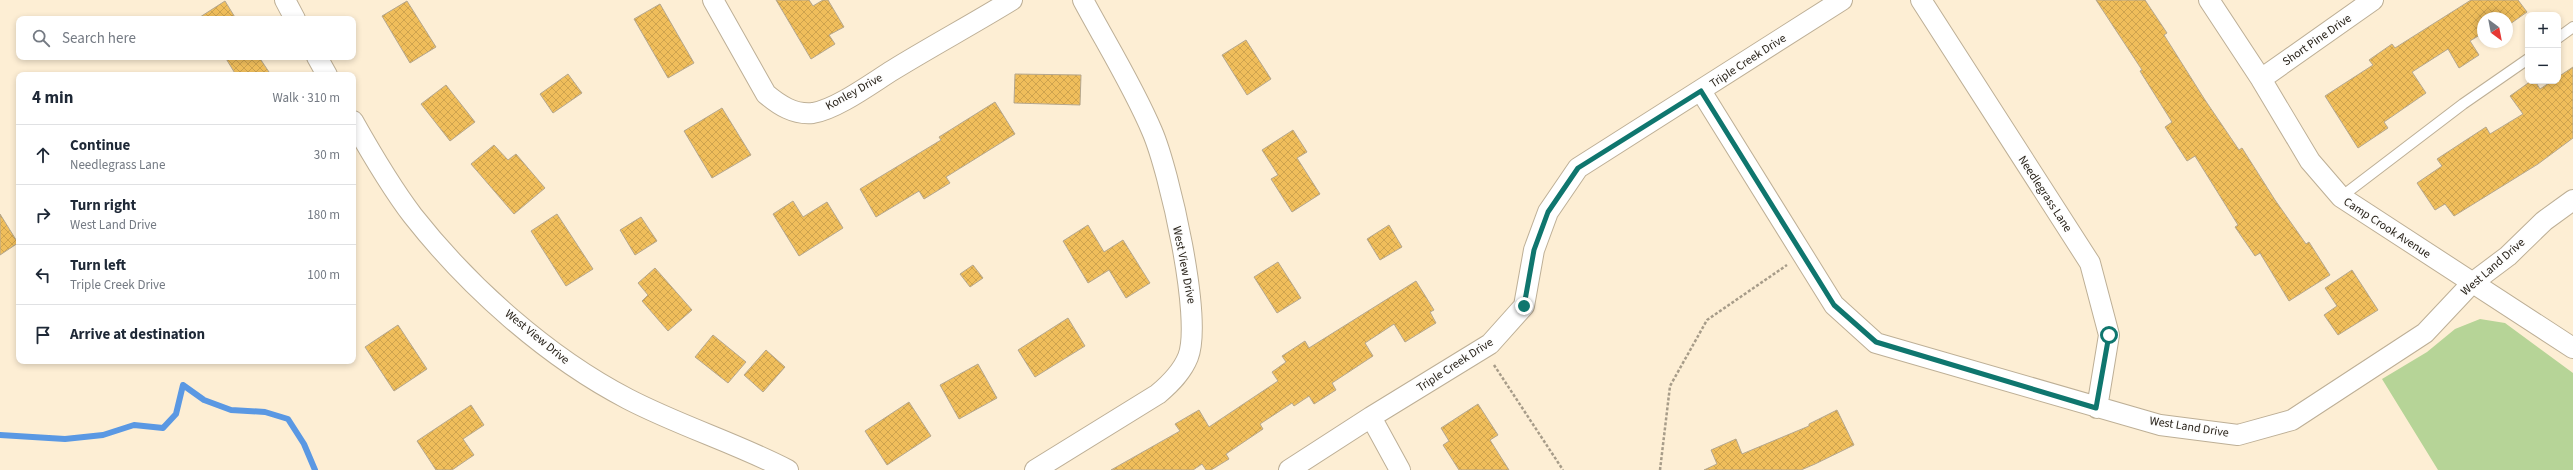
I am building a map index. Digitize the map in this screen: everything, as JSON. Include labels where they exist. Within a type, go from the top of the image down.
[{"type":"street","points":[[285,0],[293,16]]},
{"type":"street","name":"Konley Drive","points":[[713,0],[766,94],[780,105],[796,112],[812,113],[829,108],[1012,0]]},
{"type":"street","name":"West View Drive","points":[[1035,470],[1164,389],[1181,371],[1189,356],[1192,339],[1192,303],[1163,164],[1139,103],[1083,0]]},
{"type":"street","name":"Triple Creek Drive","points":[[1289,470],[1371,417],[1484,349],[1524,306],[1534,250],[1548,212],[1578,168],[1842,0]]},
{"type":"street","name":"Needlegrass Lane","points":[[1921,0],[2090,263],[2109,335],[2096,408]]},
{"type":"street","name":"Camp Crook Avenue","points":[[2210,0],[2261,79],[2310,161],[2341,198],[2573,348]]},
{"type":"street","name":"Short Pine Drive","points":[[2261,79],[2373,0]]},
{"type":"street","points":[[319,60],[325,72]]},
{"type":"street","name":"West Land Drive","points":[[1701,91],[1834,305],[1876,342],[2096,408],[2160,425],[2238,435],[2292,420],[2425,333],[2472,283],[2508,256],[2544,221],[2573,200]]},
{"type":"street","name":"West View Drive","points":[[356,126],[376,161],[412,214],[438,246],[537,340],[581,372],[628,399],[788,470]]},
{"type":"street","points":[[1371,417],[1400,470]]},
{"type":"lane","points":[[2561,36],[2573,27]]},
{"type":"lane","points":[[2341,198],[2462,104],[2525,61]]},
{"type":"path","points":[[1660,470],[1670,386],[1707,320],[1802,254]]},
{"type":"path","points":[[1484,349],[1563,470]]},
{"type":"green space","points":[[2480,319],[2505,323],[2573,373],[2573,470],[2438,470],[2382,379],[2427,352],[2455,329]]},
{"type":"building","points":[[776,0],[809,0],[813,6],[823,0],[828,0],[844,27],[829,35],[835,44],[811,59]]},
{"type":"building","points":[[2096,0],[2145,0],[2167,33],[2164,35],[2205,100],[2239,150],[2242,148],[2275,200],[2306,244],[2309,242],[2330,275],[2289,301],[2260,253],[2255,256],[2235,227],[2238,225],[2195,156],[2187,161],[2165,127],[2172,122],[2140,71],[2142,70]]},
{"type":"building","points":[[2471,0],[2518,0],[2527,12],[2513,22],[2513,12],[2477,12],[2477,37],[2470,41],[2479,55],[2459,68],[2448,49],[2412,72],[2426,93],[2384,122],[2388,128],[2358,148],[2325,96],[2373,65],[2369,60],[2392,44],[2395,48]]},
{"type":"building","points":[[225,1],[234,16],[202,16]]},
{"type":"building","points":[[407,1],[436,47],[410,63],[382,16]]},
{"type":"building","points":[[660,4],[694,63],[668,78],[634,19]]},
{"type":"building","points":[[1246,40],[1271,79],[1247,95],[1222,55]]},
{"type":"building","points":[[227,60],[261,60],[269,72],[234,72]]},
{"type":"building","points":[[2573,67],[2573,138],[2538,164],[2454,216],[2445,204],[2435,210],[2417,183],[2442,166],[2437,159],[2486,127],[2490,134],[2523,114],[2510,96],[2527,84],[2537,84],[2540,89],[2548,84],[2561,84],[2561,75]]},
{"type":"building","points":[[568,74],[582,93],[553,113],[540,94]]},
{"type":"building","points":[[1015,74],[1081,75],[1080,105],[1014,103]]},
{"type":"building","points":[[446,85],[475,122],[450,141],[421,104]]},
{"type":"building","points":[[995,102],[1015,134],[946,177],[950,183],[924,199],[919,191],[876,217],[860,189],[941,140],[939,137]]},
{"type":"building","points":[[722,108],[751,155],[712,178],[684,131]]},
{"type":"building","points":[[1293,130],[1307,152],[1297,158],[1320,194],[1292,212],[1271,179],[1278,175],[1262,150]]},
{"type":"building","points":[[494,145],[508,160],[516,154],[545,188],[514,214],[471,164]]},
{"type":"building","points":[[793,201],[803,217],[827,202],[843,228],[799,256],[773,214]]},
{"type":"building","points":[[0,214],[16,240],[16,244],[0,255]]},
{"type":"building","points":[[557,214],[593,269],[566,286],[531,231]]},
{"type":"building","points":[[641,217],[657,241],[635,255],[620,230]]},
{"type":"building","points":[[1088,225],[1104,252],[1123,240],[1150,283],[1126,298],[1109,270],[1088,283],[1063,241]]},
{"type":"building","points":[[1389,225],[1402,247],[1380,260],[1367,239]]},
{"type":"building","points":[[1278,262],[1301,298],[1277,313],[1254,277]]},
{"type":"building","points":[[973,265],[983,278],[970,287],[960,274]]},
{"type":"building","points":[[655,268],[692,310],[668,331],[642,301],[648,295],[638,283]]},
{"type":"building","points":[[2352,270],[2378,310],[2338,335],[2324,315],[2337,306],[2325,288]]},
{"type":"building","points":[[1416,281],[1434,310],[1430,312],[1436,323],[1405,342],[1394,324],[1365,343],[1373,356],[1332,383],[1336,390],[1314,404],[1309,396],[1294,406],[1292,403],[1260,424],[1263,429],[1226,454],[1229,459],[1211,470],[1206,470],[1202,464],[1193,470],[1111,470],[1180,431],[1175,424],[1199,410],[1209,427],[1278,381],[1272,372],[1286,362],[1282,356],[1305,341],[1309,348]]},
{"type":"building","points":[[1068,318],[1085,346],[1035,377],[1018,350]]},
{"type":"building","points":[[398,325],[427,369],[394,391],[365,347]]},
{"type":"building","points":[[713,335],[746,362],[728,383],[695,357]]},
{"type":"building","points":[[766,350],[785,367],[763,392],[744,375]]},
{"type":"building","points":[[978,364],[997,398],[959,419],[940,385]]},
{"type":"building","points":[[909,402],[931,436],[887,465],[865,431]]},
{"type":"building","points":[[1478,404],[1498,435],[1490,440],[1509,470],[1459,470],[1443,445],[1449,441],[1441,428]]},
{"type":"building","points":[[471,405],[484,425],[463,439],[474,455],[452,470],[436,470],[417,441]]},
{"type":"building","points":[[1837,410],[1854,445],[1815,464],[1801,470],[1704,470],[1717,464],[1711,450],[1736,439],[1742,454],[1809,426],[1809,424]]},
{"type":"waterway","points":[[0,435],[65,439],[103,435],[134,425],[163,428],[176,414],[183,385],[204,400],[231,410],[265,412],[288,419],[304,444],[315,470]]},
{"type":"route","points":[[1524,306],[1534,250],[1548,212],[1578,168],[1701,91],[1834,305],[1876,342],[2096,408],[2109,335]]}]
